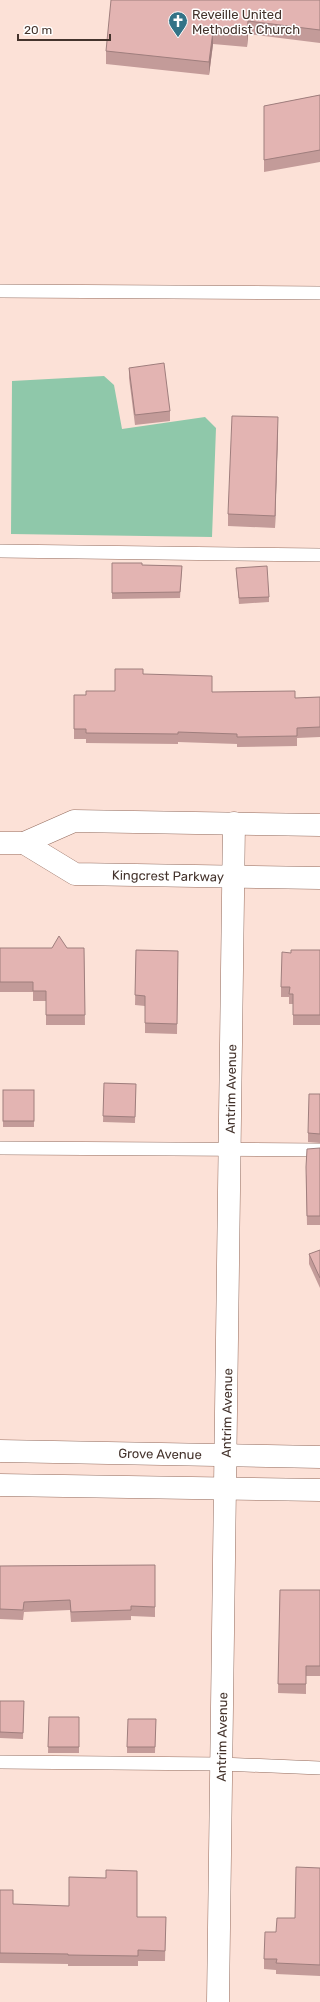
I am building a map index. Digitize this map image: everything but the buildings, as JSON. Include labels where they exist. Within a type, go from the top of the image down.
[{"type":"street","points":[[0,843],[24,843],[74,822],[320,824]]},
{"type":"street","name":"Antrim Avenue","points":[[218,2002],[234,823]]},
{"type":"street","name":"Kingcrest Parkway","points":[[24,843],[75,874],[320,878]]},
{"type":"street","name":"Grove Avenue","points":[[0,1451],[320,1457]]},
{"type":"street","points":[[0,1485],[320,1490]]},
{"type":"lane","points":[[0,291],[320,293]]},
{"type":"lane","points":[[0,551],[320,555]]},
{"type":"lane","points":[[0,1148],[230,1148],[320,1150]]},
{"type":"lane","points":[[0,1762],[221,1764],[320,1768]]},
{"type":"green space","points":[[104,376],[114,385],[122,429],[205,417],[216,428],[212,537],[11,534],[12,381]]},
{"type":"place","name":"Reveille United Methodist Church","points":[[178,38]]}]
